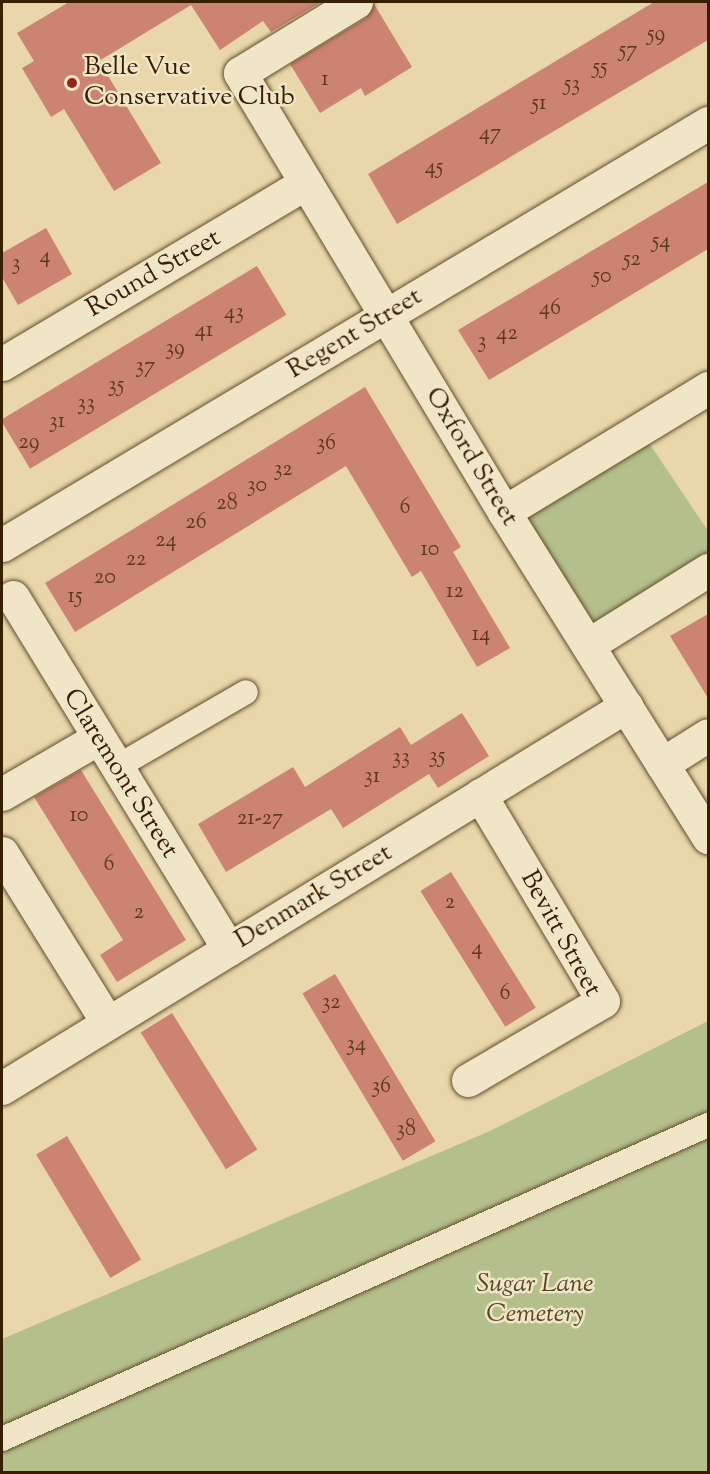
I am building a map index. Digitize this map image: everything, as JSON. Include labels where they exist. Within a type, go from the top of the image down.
[{"type":"street","name":"Oxford Street","points":[[356,2],[240,73],[504,512],[708,837]]},
{"type":"street","name":"Regent Street","points":[[2,545],[708,123]]},
{"type":"street","name":"Round Street","points":[[2,364],[306,183]]},
{"type":"street","points":[[504,512],[708,388]]},
{"type":"street","points":[[588,645],[708,570]]},
{"type":"street","name":"Claremont Street","points":[[13,597],[97,739],[229,949]]},
{"type":"street","name":"Denmark Street","points":[[2,1088],[626,706]]},
{"type":"street","points":[[662,764],[708,735]]},
{"type":"street","points":[[2,794],[97,739]]},
{"type":"street","name":"Bevitt Street","points":[[468,1080],[603,1001],[480,795]]},
{"type":"street","points":[[2,853],[108,1023]]},
{"type":"lane","points":[[115,768],[246,692]]},
{"type":"lane","points":[[2,1439],[708,1125]]},
{"type":"green space","points":[[641,431],[708,531],[708,570],[588,645],[504,512]]},
{"type":"green space","name":"Sugar Lane Cemetery","points":[[708,1021],[708,1472],[2,1472],[2,1339],[490,1131]]},
{"type":"building","name":"Belle Vue Conservative Club","points":[[69,2],[321,2],[271,32],[263,21],[220,50],[191,5],[99,61],[161,163],[114,191],[64,109],[51,117],[22,68],[34,61],[17,33]]},
{"type":"building","points":[[654,2],[708,2],[708,40],[397,224],[368,174]]},
{"type":"building","points":[[374,4],[412,67],[365,96],[361,88],[320,113],[290,64],[366,18]]},
{"type":"building","points":[[708,182],[708,249],[489,380],[458,330]]},
{"type":"building","points":[[46,228],[72,274],[18,305],[2,277],[2,253]]},
{"type":"building","points":[[257,266],[286,315],[30,469],[2,419]]},
{"type":"building","points":[[365,387],[461,547],[453,552],[510,648],[477,667],[421,571],[412,577],[346,466],[75,632],[45,583]]},
{"type":"building","points":[[708,614],[708,698],[670,636]]},
{"type":"building","points":[[462,713],[489,756],[438,788],[429,774],[343,828],[331,809],[226,872],[198,824],[293,767],[305,787],[400,727],[411,745]]},
{"type":"building","points":[[81,770],[186,940],[117,982],[100,955],[123,940],[34,797]]},
{"type":"building","points":[[451,872],[536,1008],[505,1027],[420,891]]},
{"type":"building","points":[[335,974],[435,1141],[403,1161],[302,994]]},
{"type":"building","points":[[172,1013],[257,1150],[226,1169],[141,1033]]},
{"type":"building","points":[[67,1136],[141,1259],[110,1278],[36,1155]]},
{"type":"place","name":"Belle Vue Conservative Club","points":[[72,83]]}]
